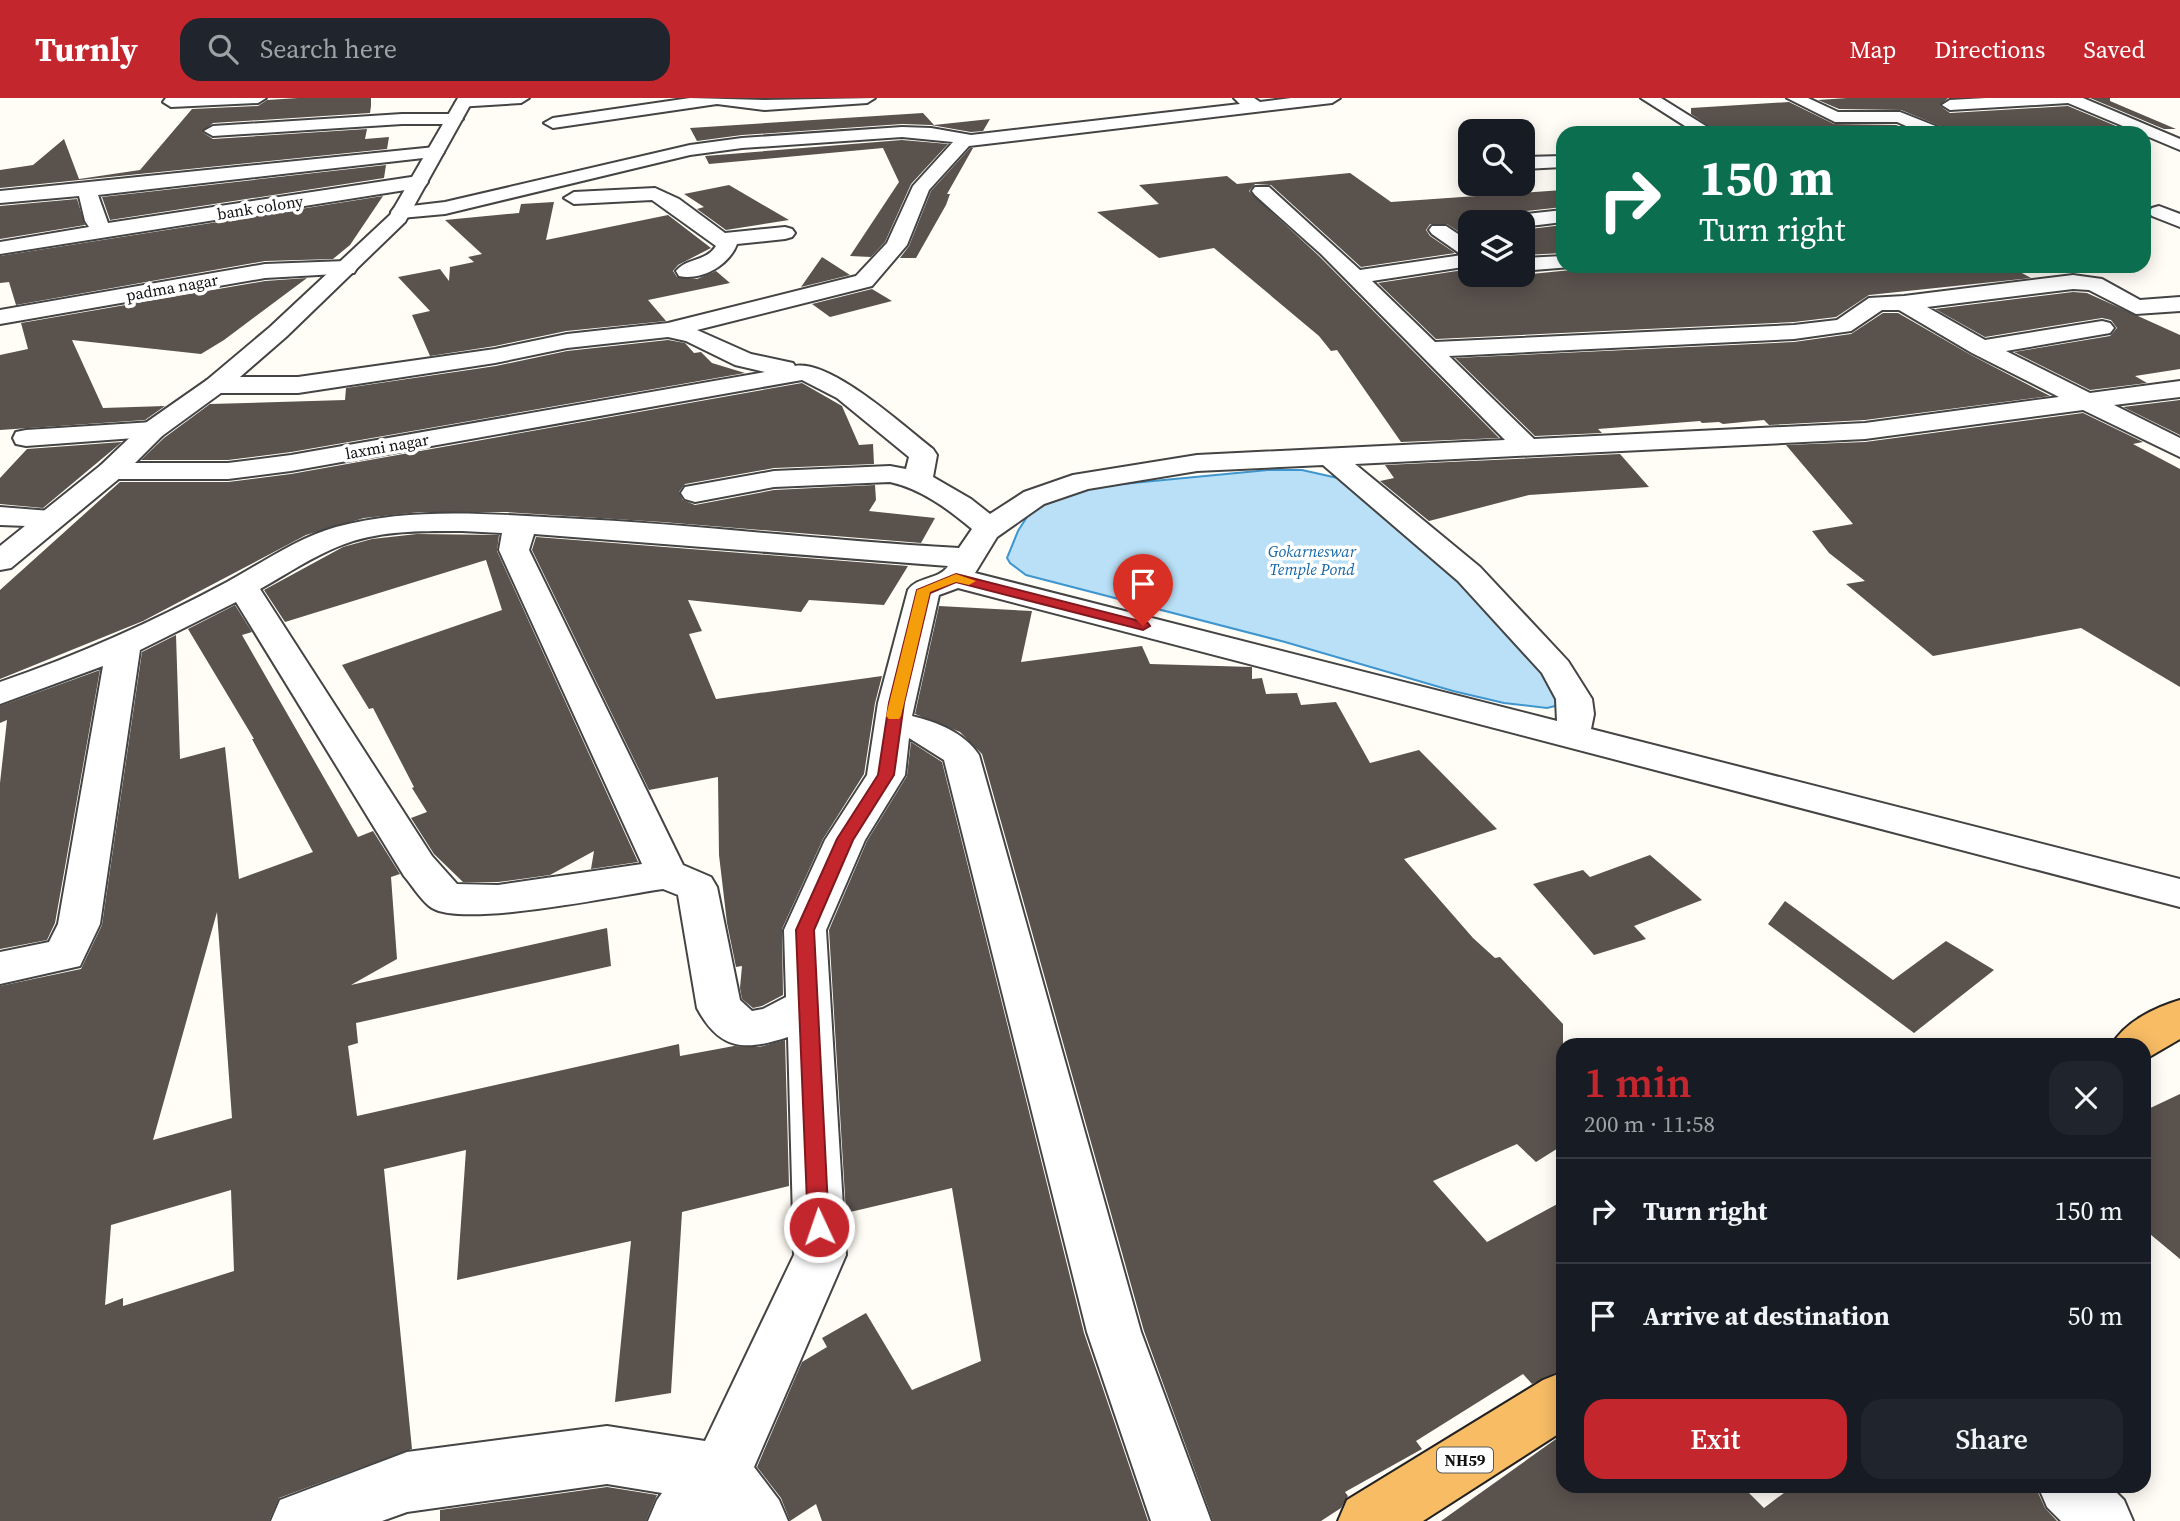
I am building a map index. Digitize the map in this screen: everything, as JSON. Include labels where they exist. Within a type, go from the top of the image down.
[{"type":"highway","points":[[2146,1038],[2180,1017]]},
{"type":"highway","name":"NH59","points":[[1368,1521],[1556,1403]]},
{"type":"street","points":[[175,98],[171,102],[258,98]]},
{"type":"street","points":[[213,131],[402,119],[521,98]]},
{"type":"street","points":[[553,122],[717,99],[727,104],[752,105],[867,98]]},
{"type":"street","points":[[216,385],[298,385],[495,356],[568,341],[668,330],[863,281],[895,247],[925,183],[950,160],[963,141],[1250,102],[1332,98]]},
{"type":"street","points":[[1649,98],[1696,126]]},
{"type":"street","points":[[1795,98],[1835,117],[1900,117],[1921,126]]},
{"type":"street","points":[[2069,98],[2135,126]]},
{"type":"street","points":[[1950,105],[2075,98]]},
{"type":"street","points":[[0,561],[111,471],[153,430],[216,385],[346,268],[395,219],[461,107]]},
{"type":"street","points":[[395,219],[690,150],[742,143],[902,132],[971,139]]},
{"type":"street","points":[[2151,133],[2178,144]]},
{"type":"street","points":[[2151,146],[2178,144]]},
{"type":"street","points":[[0,197],[435,152]]},
{"type":"street","points":[[1535,162],[1556,161]]},
{"type":"street","name":"bank colony","points":[[0,248],[418,182]]},
{"type":"street","points":[[87,190],[95,222],[106,230]]},
{"type":"street","points":[[1262,191],[1355,277],[1527,447]]},
{"type":"street","points":[[395,219],[485,214],[535,199],[648,193],[665,198],[727,245],[722,256],[714,263],[687,271]]},
{"type":"street","points":[[2159,212],[2180,221]]},
{"type":"street","points":[[1535,219],[1556,217]]},
{"type":"street","points":[[1458,228],[1439,230],[1458,243]]},
{"type":"street","points":[[721,240],[785,233]]},
{"type":"street","points":[[2158,234],[2180,237]]},
{"type":"street","points":[[1355,277],[1458,262]]},
{"type":"street","points":[[1535,264],[1556,262]]},
{"type":"street","name":"padma nagar","points":[[0,317],[243,275],[346,268]]},
{"type":"street","points":[[2053,273],[2073,282]]},
{"type":"street","points":[[1429,350],[1794,332],[1843,326],[1877,303],[1904,303],[2073,282],[2094,284],[2136,307],[2180,304]]},
{"type":"street","points":[[1904,303],[1981,348],[2180,449]]},
{"type":"street","points":[[1981,348],[2102,328]]},
{"type":"street","points":[[668,330],[694,337],[744,360],[806,372],[846,393],[923,455],[918,480]]},
{"type":"street","name":"laxmi nagar","points":[[111,471],[228,471],[291,463],[806,372]]},
{"type":"street","points":[[678,1521],[721,1473],[820,1255],[805,930],[845,839],[886,775],[893,722],[923,590],[972,555],[1034,498],[1083,481],[1197,463],[1865,431],[2180,389]]},
{"type":"street","points":[[26,438],[153,430]]},
{"type":"street","points":[[1329,456],[1469,574],[1556,668],[1574,699],[1576,713],[1572,737]]},
{"type":"street","points":[[695,493],[774,479],[890,474],[918,480],[961,505],[972,555]]},
{"type":"street","points":[[0,516],[53,518]]},
{"type":"street","points":[[0,694],[124,643],[341,535],[376,527],[420,522],[526,525],[972,555],[1572,737],[2180,893]]},
{"type":"street","points":[[526,525],[517,533],[514,550],[667,874]]},
{"type":"street","points":[[242,586],[418,866],[446,898],[498,900],[667,874],[697,887],[719,1008],[744,1030],[772,1025],[809,1005]]},
{"type":"street","points":[[0,968],[65,955],[79,924],[124,643]]},
{"type":"street","points":[[893,722],[927,731],[961,755],[1114,1332],[1181,1521]]},
{"type":"street","points":[[301,1521],[407,1482],[607,1455],[721,1473],[758,1521]]},
{"type":"street","points":[[2075,1493],[2103,1521]]},
{"type":"water","name":"Gokarneswar Temple Pond","points":[[1268,470],[1302,470],[1342,479],[1445,559],[1553,677],[1559,702],[1547,708],[1504,703],[1453,691],[1285,642],[1026,575],[1007,558],[1018,531],[1032,509],[1048,498],[1101,486]]},
{"type":"building","points":[[371,98],[370,113],[213,123],[202,132],[213,139],[367,129],[365,139],[389,137],[387,149],[0,188],[0,170],[33,165],[64,139],[79,179],[140,170],[192,109],[258,106],[267,100]]},
{"type":"building","points":[[1948,98],[1940,106],[1950,113],[2068,106],[2116,126],[1940,126],[1901,110],[1839,109],[1818,100]]},
{"type":"building","points":[[2090,98],[2110,98],[2110,101],[2176,129],[2164,129]]},
{"type":"building","points":[[1789,102],[1834,124],[1899,126],[1709,126],[1691,114],[1691,108]]},
{"type":"building","points":[[923,113],[934,125],[990,119],[983,131],[971,132],[931,125],[902,124],[742,135],[697,141],[690,128]]},
{"type":"building","points":[[902,140],[948,144],[911,184],[885,242],[871,257],[850,256],[899,182],[883,148],[709,164],[705,156]]},
{"type":"building","points":[[970,148],[973,148],[947,194],[950,194],[946,205],[916,258],[900,258],[909,246],[931,191]]},
{"type":"building","points":[[386,165],[384,178],[110,220],[102,197]]},
{"type":"building","points":[[1350,173],[1391,202],[1477,196],[1535,196],[1535,192],[1556,190],[1556,208],[1458,210],[1458,231],[1447,224],[1430,224],[1426,230],[1430,236],[1455,253],[1361,267],[1271,185],[1255,184],[1249,191],[1319,256],[1499,438],[1401,442],[1337,350],[1331,351],[1319,336],[1214,248],[1159,258],[1097,212],[1159,204],[1139,185],[1227,176],[1237,184]]},
{"type":"building","points":[[729,185],[789,220],[726,230],[697,209],[704,207],[684,194]]},
{"type":"building","points":[[383,196],[350,245],[333,259],[265,261],[16,305],[9,282],[0,283],[0,256]]},
{"type":"building","points":[[77,199],[85,225],[0,239],[0,206]]},
{"type":"building","points":[[554,202],[546,240],[668,215],[711,248],[678,265],[673,271],[677,277],[697,279],[716,271],[730,283],[648,300],[666,321],[566,331],[430,356],[412,315],[430,311],[398,277],[440,269],[449,281],[450,267],[474,262],[468,257],[482,254],[445,220],[519,213],[521,204]]},
{"type":"building","points":[[1556,226],[1556,253],[1535,254],[1535,228]]},
{"type":"building","points":[[822,257],[850,275],[801,287]]},
{"type":"building","points":[[1458,271],[1458,287],[1535,287],[1535,274],[1556,272],[2022,273],[2031,278],[1869,295],[1836,317],[1794,322],[1436,339],[1378,283]]},
{"type":"building","points":[[307,278],[201,354],[72,340],[103,408],[165,406],[145,420],[0,430],[0,355],[28,349],[21,323],[265,281]]},
{"type":"building","points":[[872,289],[892,301],[830,317],[812,304]]},
{"type":"building","points":[[2073,292],[2087,293],[2180,335],[2180,369],[2135,376],[2147,383],[2090,390],[2014,352],[2110,336],[2117,328],[2111,320],[2102,318],[1985,337],[1935,309]]},
{"type":"building","points":[[1883,313],[1898,313],[2050,396],[1865,420],[1769,425],[1764,420],[1723,424],[1700,421],[1598,429],[1602,433],[1535,436],[1455,358],[1794,342],[1851,334]]},
{"type":"building","points":[[668,340],[685,343],[694,353],[701,352],[712,363],[745,373],[291,452],[228,460],[141,460],[164,438],[210,404],[345,400],[346,388],[496,366],[567,351]]},
{"type":"building","points":[[802,383],[842,406],[859,445],[873,444],[874,464],[774,468],[685,484],[679,492],[683,500],[695,505],[774,490],[875,485],[876,500],[869,511],[935,518],[921,543],[506,512],[420,512],[364,518],[306,535],[143,621],[0,679],[0,590],[120,482],[228,482],[291,474]]},
{"type":"building","points":[[2180,400],[2180,435],[2123,407]]},
{"type":"building","points":[[2083,413],[2143,442],[2133,444],[2180,469],[2180,687],[2081,628],[1933,656],[1846,584],[1865,581],[1829,553],[1812,531],[1853,524],[1786,445],[1865,442]]},
{"type":"building","points":[[122,442],[43,508],[0,504],[0,478],[27,449]]},
{"type":"building","points":[[1620,454],[1649,487],[1529,495],[1429,521],[1380,481],[1394,478],[1385,465]]},
{"type":"building","points":[[417,534],[499,535],[497,551],[638,862],[591,869],[594,851],[550,875],[498,882],[463,882],[434,854],[411,818],[427,812],[412,788],[414,787],[373,708],[369,709],[342,665],[502,610],[486,560],[285,622],[264,590],[343,547],[372,539]]},
{"type":"building","points":[[536,537],[908,566],[884,605],[809,600],[801,612],[688,600],[702,631],[689,634],[716,699],[882,676],[864,774],[823,839],[782,929],[783,995],[762,1006],[753,1008],[742,999],[742,966],[736,967],[727,923],[719,855],[718,777],[649,790],[532,550]]},
{"type":"building","points":[[235,605],[252,632],[242,635],[358,837],[373,831],[400,874],[391,877],[397,959],[351,985],[607,928],[611,966],[356,1023],[358,1043],[348,1046],[357,1116],[679,1044],[680,1056],[734,1046],[759,1047],[785,1040],[789,1186],[682,1212],[671,1393],[615,1402],[631,1241],[457,1280],[466,1150],[384,1169],[412,1449],[279,1498],[269,1521],[0,1521],[0,986],[81,969],[102,925],[142,652],[176,635],[180,759],[225,747],[239,879],[313,852],[254,739],[188,629]],"holes":[[[217,912],[232,1118],[153,1140]],[[231,1190],[234,1271],[123,1306],[123,1298],[105,1305],[111,1225]]]},
{"type":"building","points":[[939,606],[1032,611],[1021,662],[1142,646],[1150,664],[1252,667],[1252,679],[1262,678],[1266,694],[1297,693],[1301,705],[1336,702],[1370,763],[1419,750],[1497,829],[1404,859],[1473,938],[1495,958],[1500,957],[1563,1024],[1563,1038],[1556,1038],[1556,1149],[1536,1162],[1517,1144],[1433,1181],[1487,1242],[1556,1205],[1556,1373],[1532,1384],[1523,1374],[1416,1441],[1422,1449],[1345,1492],[1348,1496],[1341,1508],[1321,1521],[1213,1521],[1144,1331],[982,754],[960,732],[915,714]]},
{"type":"building","points":[[100,670],[55,923],[47,940],[0,949],[0,783],[7,720],[0,723],[0,706]]},
{"type":"building","points":[[911,742],[942,762],[1084,1333],[1148,1521],[822,1521],[816,1504],[790,1521],[781,1498],[757,1467],[802,1362],[827,1347],[822,1338],[866,1313],[912,1390],[981,1361],[952,1188],[846,1213],[829,930],[867,841],[907,776]]},
{"type":"building","points":[[1650,855],[1702,900],[1634,926],[1646,939],[1594,955],[1533,884],[1583,870],[1590,877]]},
{"type":"building","points":[[1785,901],[1893,980],[1946,941],[1994,970],[1914,1033],[1768,924]]},
{"type":"building","points":[[2180,1094],[2180,1259],[2151,1235],[2151,1108]]},
{"type":"building","points":[[1556,1439],[1556,1493],[1749,1493],[1764,1508],[1784,1493],[2038,1493],[2045,1508],[2057,1521],[1441,1521]]},
{"type":"building","points":[[607,1487],[657,1495],[646,1521],[440,1521],[440,1510]]},
{"type":"slow traffic","points":[[894,716],[923,590],[956,578],[969,581]]},
{"type":"route","points":[[819,1227],[805,930],[845,839],[886,775],[896,703],[923,590],[956,578],[1143,626]]}]
